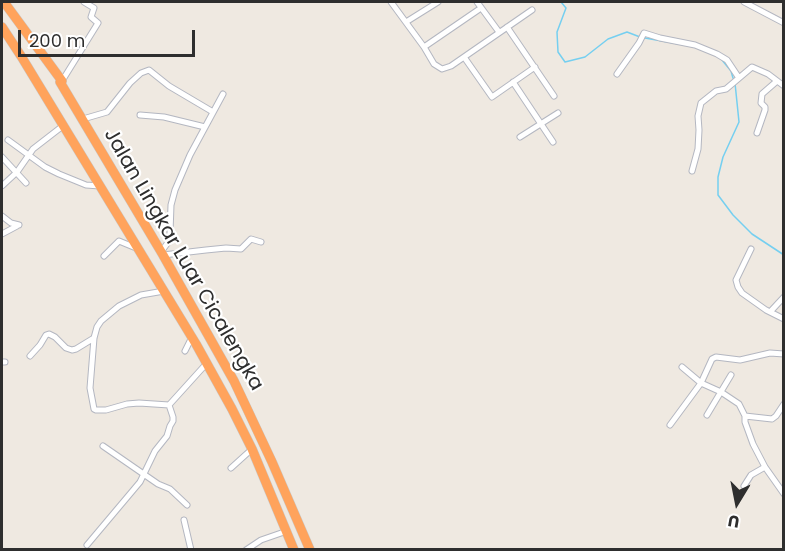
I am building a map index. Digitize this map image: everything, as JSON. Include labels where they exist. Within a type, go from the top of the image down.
[{"type":"highway","name":"Jalan Lingkar Luar Cicalengka","points":[[6,2],[62,81],[60,82],[234,381],[310,549]]},
{"type":"highway","name":"Jalan Lingkar Luar Cicalengka","points":[[2,27],[64,125],[207,363],[252,449],[294,549]]},
{"type":"street","points":[[62,81],[98,22],[91,17],[94,8],[84,2]]},
{"type":"street","points":[[391,2],[434,64],[442,69],[451,66],[532,10]]},
{"type":"street","points":[[406,22],[438,2]]},
{"type":"street","points":[[477,2],[499,32]]},
{"type":"street","points":[[744,2],[783,23]]},
{"type":"street","points":[[424,47],[481,8]]},
{"type":"street","points":[[507,27],[554,96]]},
{"type":"street","points":[[617,74],[644,33],[711,51],[724,58],[739,79]]},
{"type":"street","points":[[464,57],[492,98],[535,67]]},
{"type":"street","points":[[692,171],[698,144],[698,116],[701,103],[716,90],[726,89],[752,67],[781,83],[762,94],[761,103],[765,110],[757,133]]},
{"type":"street","points":[[83,119],[107,112],[130,83],[141,73],[149,70],[169,86],[213,112]]},
{"type":"street","points":[[513,82],[553,142]]},
{"type":"street","points":[[162,254],[169,241],[171,205],[175,190],[185,164],[222,94]]},
{"type":"street","points":[[520,137],[558,113]]},
{"type":"street","points":[[140,115],[164,117],[205,127]]},
{"type":"street","points":[[2,186],[17,172],[33,150],[64,125]]},
{"type":"street","points":[[8,140],[45,167],[70,180],[100,186]]},
{"type":"street","points":[[2,157],[26,183]]},
{"type":"street","points":[[2,216],[11,224],[19,225],[2,234]]},
{"type":"street","points":[[162,254],[226,248],[241,249],[251,239],[261,242]]},
{"type":"street","points":[[104,256],[119,241],[138,249]]},
{"type":"street","points":[[751,249],[736,280],[737,285],[742,293],[783,319]]},
{"type":"street","points":[[164,291],[141,295],[119,306],[101,321],[94,338],[90,388],[95,410],[139,403],[169,405]]},
{"type":"street","points":[[770,312],[783,297]]},
{"type":"street","points":[[30,356],[49,334],[72,350],[94,338]]},
{"type":"street","points":[[184,351],[192,337]]},
{"type":"street","points":[[670,425],[701,383],[712,359],[716,357],[740,360],[770,353],[783,354]]},
{"type":"street","points":[[169,405],[207,363]]},
{"type":"street","points":[[682,367],[701,383],[739,404],[745,416],[746,426],[765,467],[783,494]]},
{"type":"street","points":[[707,415],[731,375]]},
{"type":"street","points":[[745,416],[772,419],[783,404]]},
{"type":"street","points":[[87,545],[122,505],[144,475],[155,451],[167,436],[173,421],[169,405]]},
{"type":"street","points":[[103,446],[158,484],[170,489],[187,505]]},
{"type":"street","points":[[231,468],[252,449]]},
{"type":"street","points":[[744,486],[752,475],[765,467]]},
{"type":"street","points":[[184,520],[191,549]]},
{"type":"street","points":[[246,549],[261,540],[287,531]]},
{"type":"waterway","points":[[561,2],[566,8],[557,32],[558,52],[565,62],[585,57],[608,39],[627,32],[640,37]]},
{"type":"waterway","points":[[645,38],[679,44]]},
{"type":"waterway","points":[[722,60],[731,71],[733,78]]},
{"type":"waterway","points":[[735,83],[739,122],[723,157],[718,177],[718,195],[733,215],[752,234],[784,255]]}]
